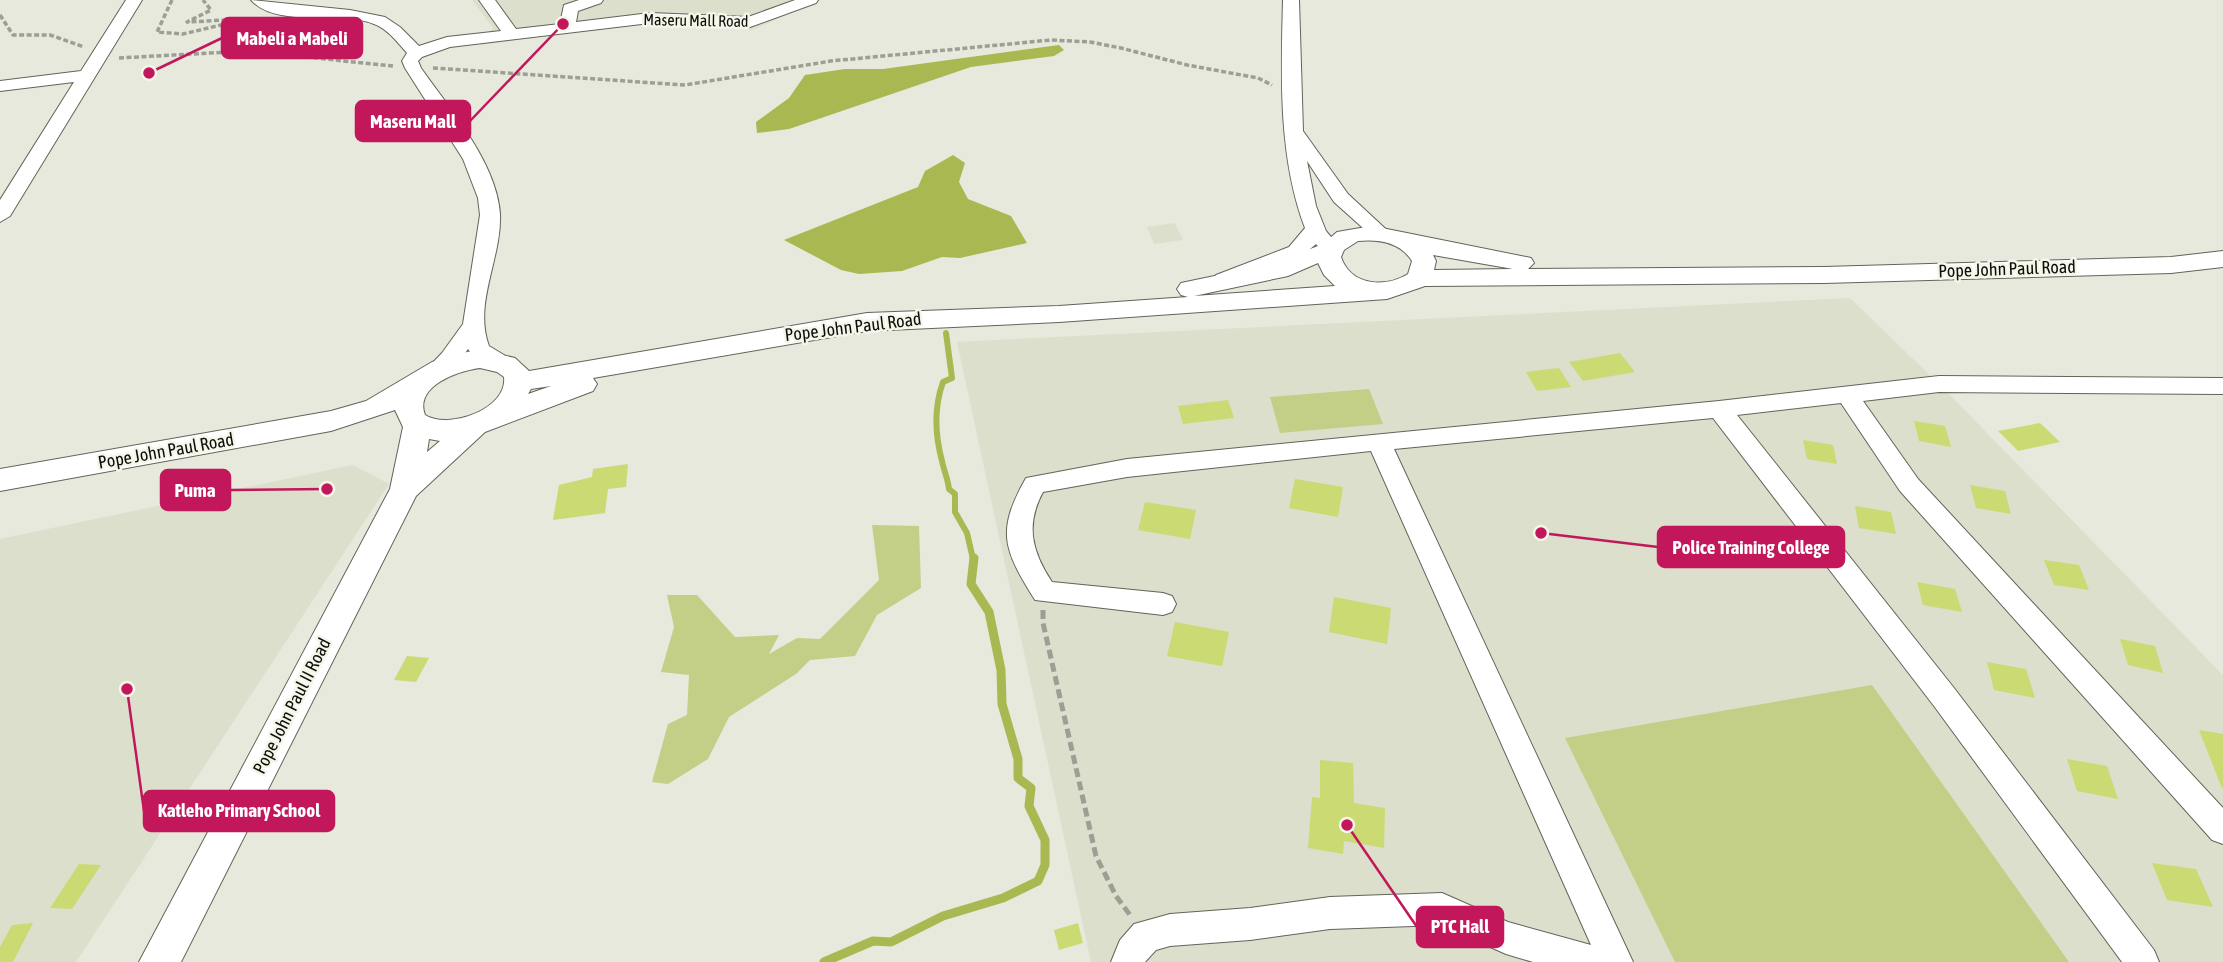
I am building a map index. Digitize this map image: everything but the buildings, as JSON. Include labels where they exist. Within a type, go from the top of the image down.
[{"type":"main road","points":[[1350,235],[1392,237],[1417,250],[1424,261],[1420,278],[1403,288],[1387,291],[1358,287],[1342,279],[1332,268],[1331,250],[1339,241],[1350,235]]},
{"type":"main road","name":"Pope John Paul Road","points":[[1392,237],[1471,255],[1527,263],[1730,269],[1791,276]]},
{"type":"main road","name":"Pope John Paul Road","points":[[1059,314],[1146,299],[1293,267],[1331,250]]},
{"type":"main road","name":"Pope John Paul Road","points":[[1420,278],[1791,276],[2171,265],[2223,259]]},
{"type":"main road","name":"Pope John Paul Road","points":[[519,382],[649,361],[767,337],[867,322],[1059,314],[1387,291]]},
{"type":"main road","points":[[496,360],[516,372],[518,392],[511,402],[405,489],[417,424],[408,409],[409,401],[425,379],[464,361],[496,360]]},
{"type":"main road","name":"Pope John Paul Road","points":[[481,424],[649,361]]},
{"type":"main road","name":"Pope John Paul Road","points":[[0,480],[331,421],[376,408],[425,379]]},
{"type":"main road","name":"Pope John Paul Road","points":[[331,421],[417,424]]},
{"type":"main road","points":[[417,424],[443,432],[481,424]]},
{"type":"main road","name":"Pope John Paul II Road","points":[[159,962],[405,489]]},
{"type":"street","points":[[0,216],[84,76],[134,0]]},
{"type":"street","points":[[259,0],[302,12],[350,14],[381,20],[414,60],[484,183],[490,213],[473,326],[478,346],[486,356],[496,360]]},
{"type":"street","points":[[487,0],[510,34]]},
{"type":"street","points":[[595,0],[570,8],[567,24],[671,8],[747,13],[788,0]]},
{"type":"street","name":"Maseru Mall Road","points":[[414,60],[447,42],[567,24],[669,17],[750,23],[810,0]]},
{"type":"street","points":[[1291,0],[1291,95],[1300,175],[1314,230],[1322,244],[1331,250]]},
{"type":"street","points":[[0,86],[84,76]]},
{"type":"street","points":[[1293,121],[1304,146],[1332,187],[1392,237]]},
{"type":"street","points":[[0,188],[21,185]]},
{"type":"street","points":[[1220,283],[1227,276],[1279,260],[1296,251],[1314,230]]},
{"type":"street","points":[[425,379],[450,358],[473,326]]},
{"type":"street","points":[[1163,604],[1044,592],[1030,570],[1016,536],[1025,500],[1035,484],[1127,468],[1719,409],[1939,384],[2223,386]]},
{"type":"street","points":[[1846,393],[1909,485],[2223,830]]},
{"type":"street","points":[[1719,409],[1944,697],[2142,962]]},
{"type":"street","points":[[1379,442],[1616,962]]},
{"type":"street","points":[[1128,962],[1132,952],[1146,936],[1182,929],[1250,924],[1330,913],[1442,909],[1506,938],[1592,962]]},
{"type":"path","points":[[172,0],[157,32],[183,34],[229,23],[226,20],[187,22],[211,10],[203,0]]},
{"type":"path","points":[[0,15],[13,35],[50,35],[99,57],[247,51],[414,60],[458,68],[685,85],[831,61],[1051,40],[1100,44],[1187,65],[1258,78],[1291,95]]},
{"type":"path","points":[[1044,592],[1043,623],[1096,856],[1116,896],[1146,936]]},
{"type":"shaded area","points":[[472,0],[821,0],[752,30],[665,20],[480,45],[493,28]]},
{"type":"shaded area","points":[[1059,45],[1064,50],[1054,56],[971,67],[789,129],[757,133],[756,122],[789,98],[805,75],[845,69],[883,69]]},
{"type":"shaded area","points":[[953,155],[965,163],[959,182],[968,199],[1011,216],[1027,243],[960,258],[942,257],[902,271],[859,274],[841,270],[784,240],[918,187],[925,171]]},
{"type":"shaded area","points":[[1175,223],[1183,240],[1154,244],[1147,227]]},
{"type":"shaded area","points":[[1850,298],[1946,391],[2223,675],[2223,962],[1091,962],[957,342]]},
{"type":"shaded area","points":[[1369,389],[1383,424],[1280,433],[1270,397]]},
{"type":"shaded area","points":[[353,465],[389,484],[76,962],[0,962],[0,539]]},
{"type":"shaded area","points":[[872,525],[919,526],[921,588],[877,615],[855,656],[810,660],[796,674],[729,717],[708,759],[668,784],[652,782],[668,724],[687,715],[689,675],[661,672],[674,627],[667,595],[697,595],[735,637],[779,635],[769,654],[797,638],[820,639],[879,580]]},
{"type":"shaded area","points":[[1872,685],[2069,962],[1675,962],[1565,738]]},
{"type":"waterway","points":[[946,333],[952,378],[943,382],[940,392],[937,411],[938,441],[949,489],[955,494],[955,512],[967,533],[973,559]]},
{"type":"waterway","points":[[824,962],[873,941],[891,942],[943,916],[1003,898],[1038,881],[1045,865],[1045,840],[1029,806],[1031,788],[1018,778],[1018,759],[1002,704],[1001,670],[989,612],[971,584],[974,558]]},
{"type":"place","name":"Maseru Mall","points":[[563,24]]},
{"type":"place","name":"Mabeli a Mabeli","points":[[149,73]]},
{"type":"place","name":"Puma","points":[[327,489]]},
{"type":"place","name":"Police Training College","points":[[1541,533]]},
{"type":"place","name":"Katleho Primary School","points":[[127,689]]},
{"type":"place","name":"PTC Hall","points":[[1347,825]]}]
